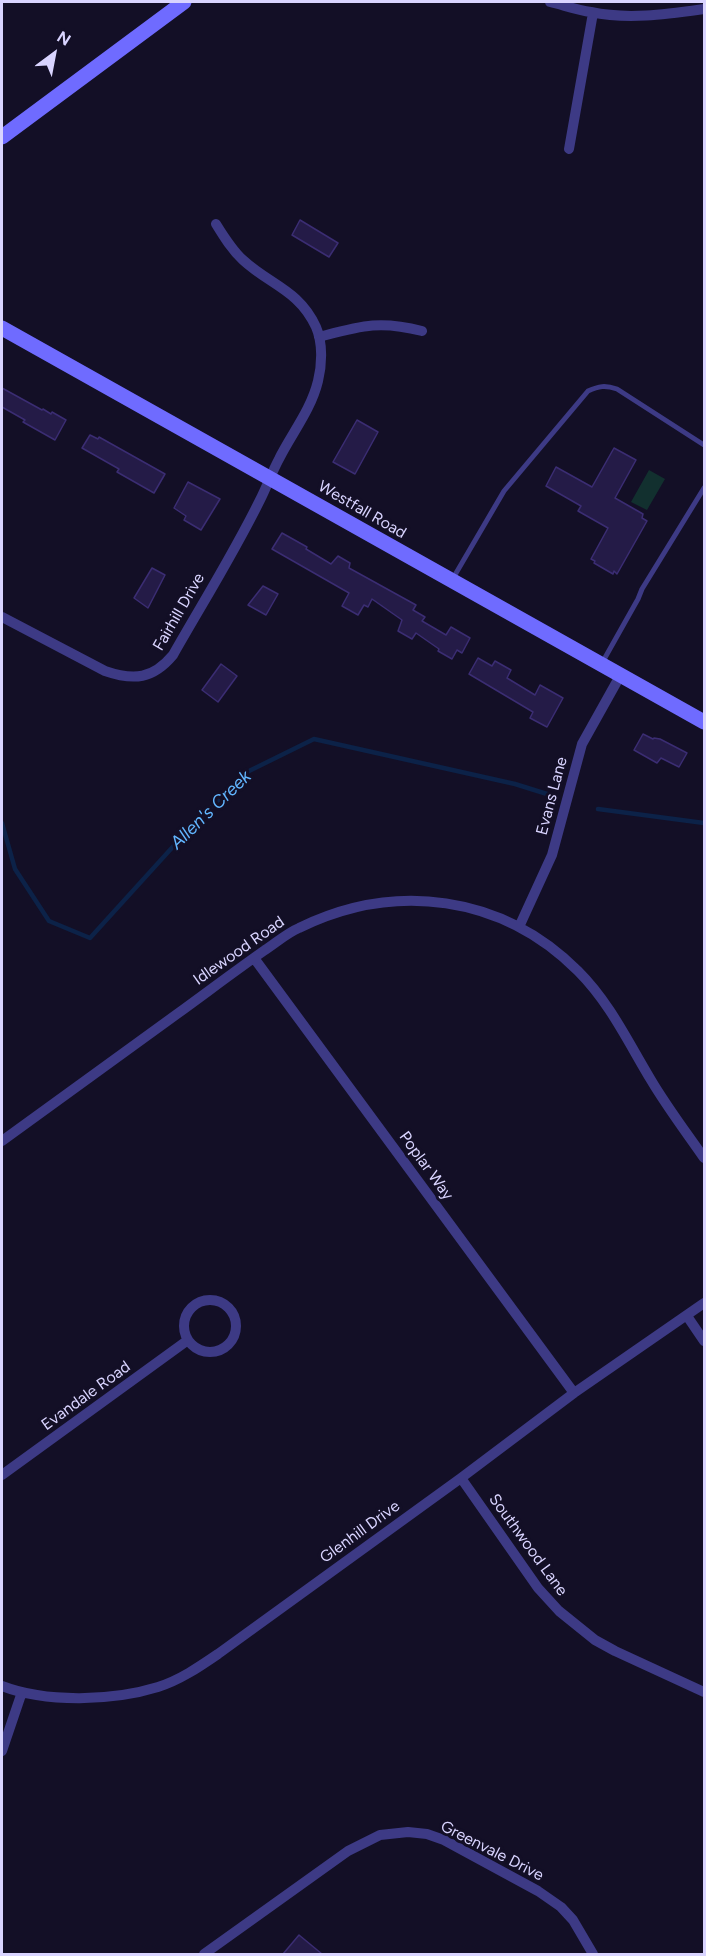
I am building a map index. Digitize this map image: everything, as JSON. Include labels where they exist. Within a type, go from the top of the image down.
[{"type":"street","points":[[2,137],[184,2]]},
{"type":"street","points":[[550,2],[593,13],[653,15],[705,9]]},
{"type":"street","points":[[569,149],[593,13]]},
{"type":"street","points":[[216,224],[230,246],[243,260],[283,287],[301,304],[310,316],[319,337],[368,324],[387,324],[422,331]]},
{"type":"street","name":"Westfall Road","points":[[2,328],[705,722]]},
{"type":"street","name":"Fairhill Drive","points":[[2,617],[105,671],[134,677],[156,672],[173,656],[260,501],[315,391],[320,364],[319,337]]},
{"type":"street","name":"Evans Lane","points":[[519,927],[552,855],[582,744],[620,675]]},
{"type":"street","name":"Idlewood Road","points":[[2,1141],[297,928],[338,912],[387,901],[411,900],[434,901],[470,908],[519,927],[559,953],[593,987],[623,1029],[651,1081],[705,1158]]},
{"type":"street","name":"Poplar Way","points":[[254,958],[574,1393]]},
{"type":"street","points":[[205,1300],[221,1302],[233,1314],[236,1331],[233,1339],[219,1351],[211,1353],[202,1351],[188,1340],[185,1332],[186,1316],[197,1304],[205,1300]]},
{"type":"street","name":"Glenhill Drive","points":[[2,1686],[22,1692],[64,1697],[100,1697],[157,1687],[182,1677],[218,1654],[461,1478],[574,1393],[705,1303]]},
{"type":"street","points":[[687,1316],[705,1341]]},
{"type":"street","name":"Evandale Road","points":[[2,1475],[188,1340]]},
{"type":"street","name":"Southwood Lane","points":[[461,1478],[538,1588],[559,1611],[595,1640],[705,1692]]},
{"type":"street","points":[[2,1751],[22,1692]]},
{"type":"street","name":"Greenvale Drive","points":[[204,1954],[218,1951],[348,1851],[380,1835],[408,1832],[427,1834],[444,1840],[538,1891],[561,1907],[573,1920],[593,1954]]},
{"type":"lane","points":[[452,581],[504,491],[588,391],[607,385],[617,389],[705,445]]},
{"type":"lane","points":[[601,665],[642,589],[705,488]]},
{"type":"green space","points":[[649,470],[665,479],[647,510],[631,502]]},
{"type":"building","points":[[300,220],[338,243],[329,257],[292,235]]},
{"type":"building","points":[[2,388],[66,420],[55,440],[2,407]]},
{"type":"building","points":[[357,420],[378,432],[355,474],[333,462]]},
{"type":"building","points":[[90,435],[98,439],[99,437],[165,474],[154,493],[117,472],[119,469],[82,448]]},
{"type":"building","points":[[614,448],[636,460],[615,498],[643,514],[642,518],[647,521],[617,574],[614,571],[613,574],[591,559],[608,528],[578,511],[581,506],[546,486],[556,467],[592,487]]},
{"type":"building","points":[[188,482],[220,499],[201,530],[184,520],[186,516],[174,508]]},
{"type":"building","points":[[282,533],[331,564],[338,556],[350,563],[349,568],[416,605],[413,610],[425,617],[422,621],[446,635],[451,627],[470,638],[462,653],[457,650],[452,659],[416,633],[412,639],[398,631],[402,620],[372,599],[368,607],[364,605],[358,615],[342,606],[349,593],[272,549]]},
{"type":"building","points":[[152,568],[165,575],[148,608],[134,598]]},
{"type":"building","points":[[263,586],[278,594],[266,615],[248,605]]},
{"type":"building","points":[[478,658],[492,666],[495,661],[511,670],[507,678],[535,695],[540,685],[563,698],[547,727],[530,718],[533,712],[469,674]]},
{"type":"building","points":[[221,664],[237,676],[218,702],[202,690]]},
{"type":"building","points":[[643,734],[653,739],[660,739],[687,753],[679,767],[661,758],[657,763],[634,750]]},
{"type":"building","points":[[299,1935],[322,1954],[283,1954]]},
{"type":"waterway","name":"Allen's Creek","points":[[2,823],[15,869],[49,921],[90,938],[189,829],[247,772],[314,739],[515,784],[547,794]]},
{"type":"waterway","name":"Allen's Creek","points":[[598,809],[704,823]]}]
